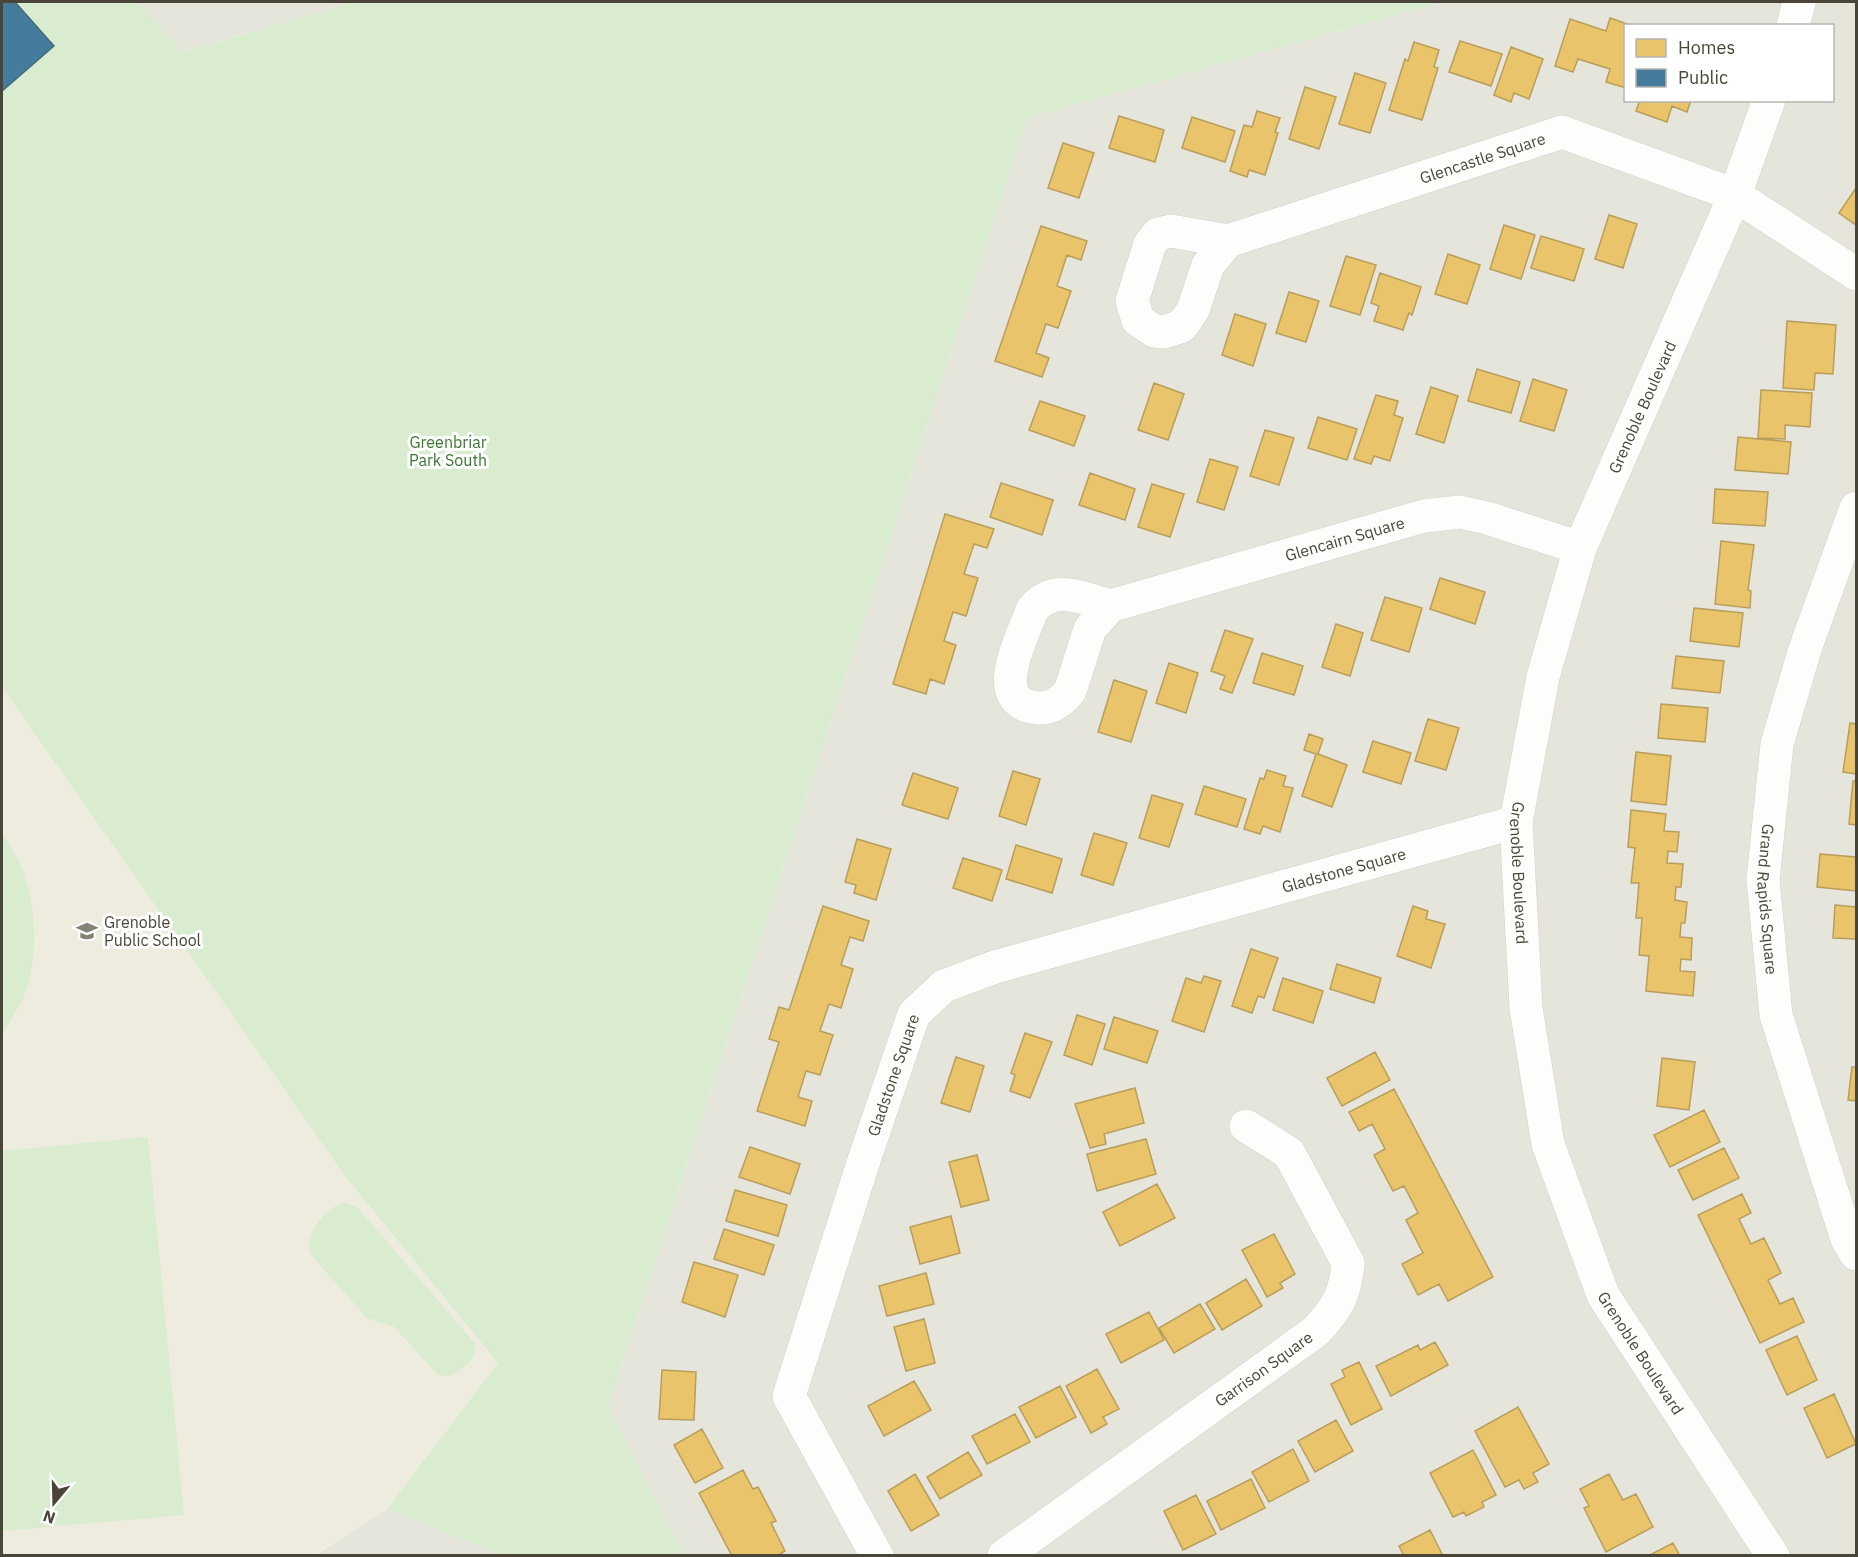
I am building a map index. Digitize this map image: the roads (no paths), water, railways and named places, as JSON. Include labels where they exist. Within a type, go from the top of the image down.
[{"type":"street","points":[[1793,24],[1799,2]]},
{"type":"street","name":"Grenoble Boulevard","points":[[1768,102],[1735,195],[1580,548],[1543,677],[1516,822],[1526,1008],[1548,1144],[1603,1295],[1773,1556]]},
{"type":"street","name":"Glencastle Square","points":[[1228,241],[1562,132],[1735,195],[1857,274]]},
{"type":"street","name":"Grand Rapids Square","points":[[1857,508],[1805,649],[1777,744],[1763,880],[1776,1015],[1847,1239],[1857,1254]]},
{"type":"street","name":"Glencairn Square","points":[[1110,606],[1424,516],[1460,512],[1487,518],[1580,548]]},
{"type":"street","name":"Gladstone Square","points":[[877,1556],[789,1396],[863,1163],[914,1014],[944,987],[995,967],[1516,822]]},
{"type":"street","name":"Garrison Square","points":[[1004,1556],[1316,1331],[1337,1309],[1346,1284],[1348,1263],[1288,1153],[1246,1126]]},
{"type":"place","name":"Grenoble Public School","points":[[87,931]]},
{"type":"park label","name":"Greenbriar Park South","points":[[448,451]]}]
